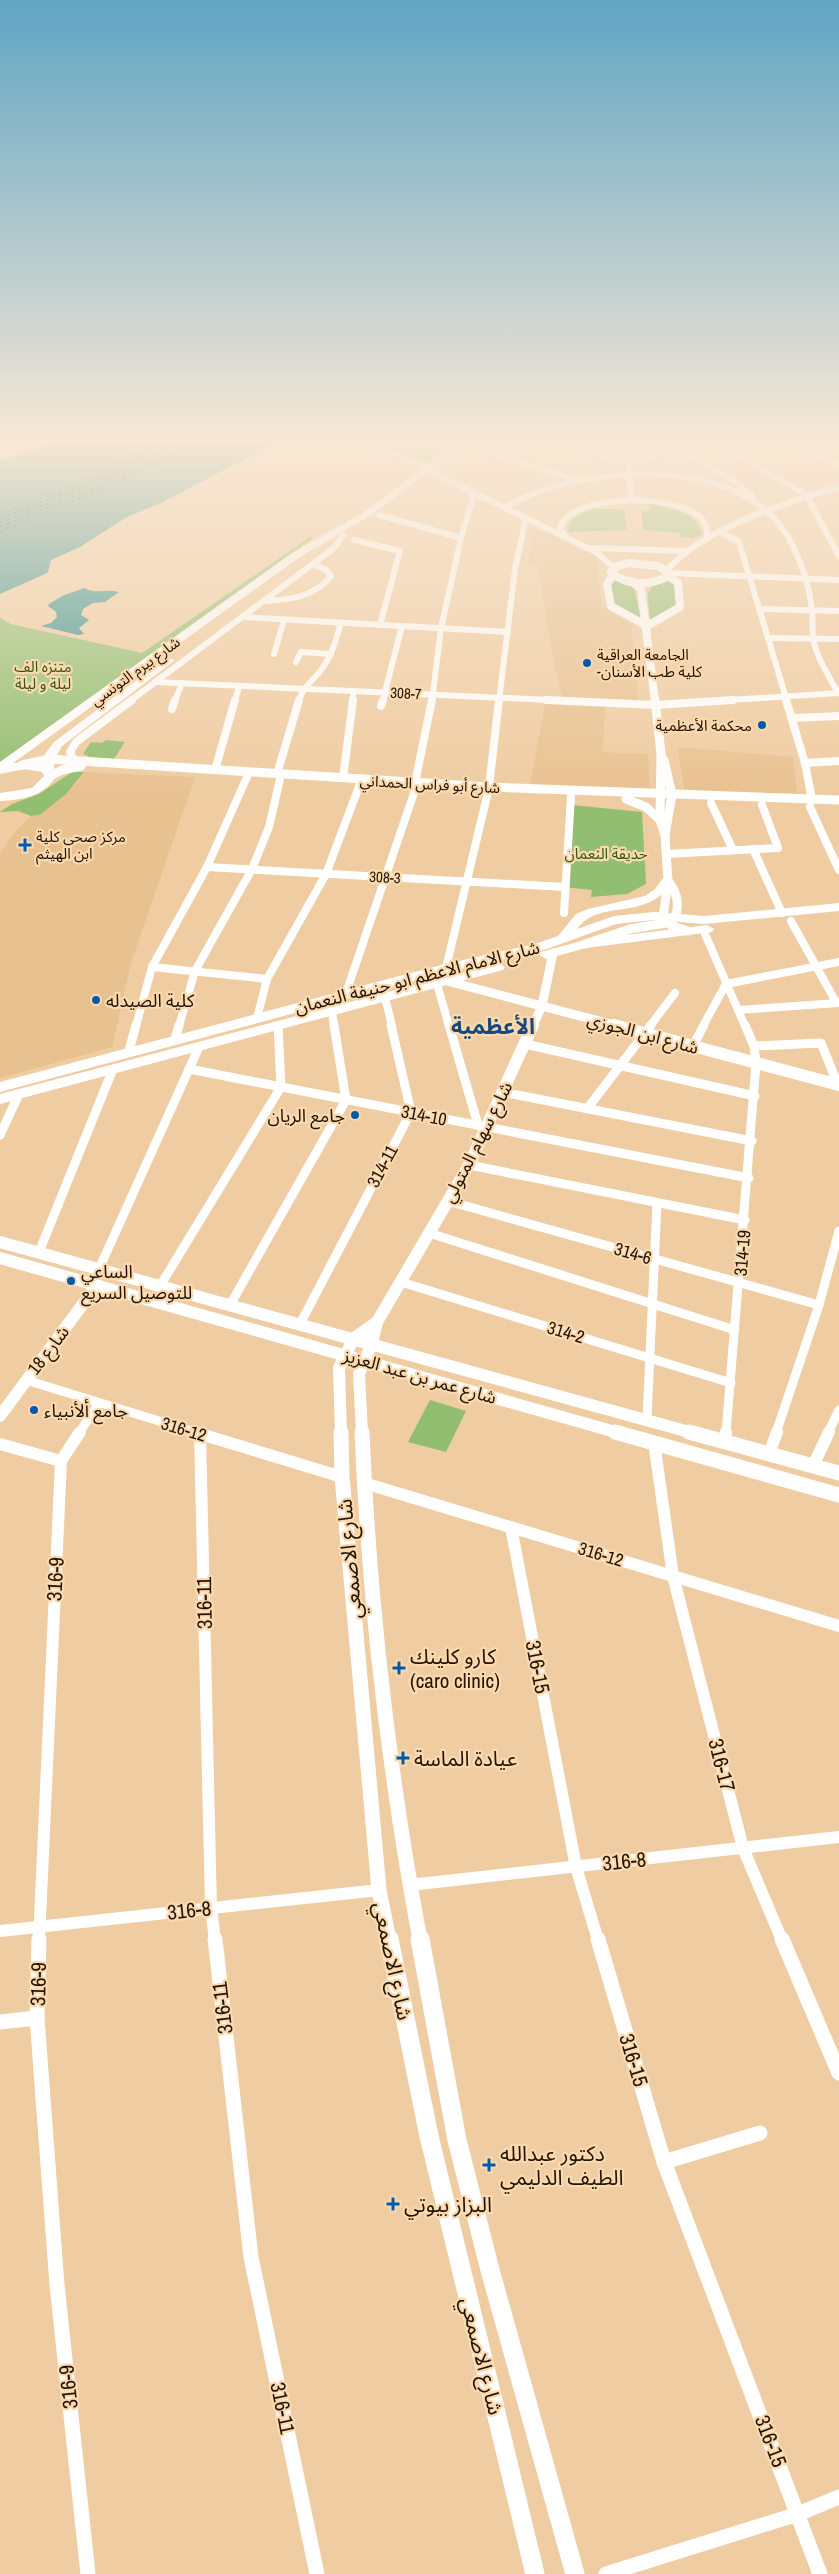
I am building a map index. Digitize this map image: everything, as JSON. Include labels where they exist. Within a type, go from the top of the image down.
[{"type":"main road","name":"شارع بيرم التونسي","points":[[0,769],[289,560]]},
{"type":"main road","name":"شارع بيرم التونسي","points":[[0,806],[42,786],[49,768],[53,749],[65,738],[303,560]]},
{"type":"main road","points":[[0,769],[22,765],[49,768]]},
{"type":"main road","points":[[0,797],[25,794]]},
{"type":"main road","points":[[563,938],[580,917],[647,901],[656,896],[668,882]]},
{"type":"main road","name":"شارع الامام الاعظم ابو حنيفة النعمان","points":[[0,1086],[345,996],[443,978],[585,944],[786,917],[839,907]]},
{"type":"main road","name":"شارع الامام الاعظم ابو حنيفة النعمان","points":[[0,1099],[385,997],[614,920],[704,920],[839,916]]},
{"type":"street","points":[[74,761],[70,752],[74,744],[317,560]]},
{"type":"street","points":[[380,625],[398,560]]},
{"type":"street","points":[[345,996],[416,785],[433,694],[441,628],[456,560]]},
{"type":"street","points":[[483,1126],[443,978],[488,789],[517,560]]},
{"type":"street","points":[[603,560],[642,589],[661,753],[660,820],[665,835]]},
{"type":"street","points":[[617,560],[612,567],[607,584],[610,606],[647,626]]},
{"type":"street","points":[[631,581],[648,582],[661,580],[668,573],[674,560]]},
{"type":"street","points":[[744,560],[805,763],[811,804],[839,870]]},
{"type":"street","points":[[798,560],[806,578],[812,610],[813,639],[838,693]]},
{"type":"street","points":[[612,567],[625,563],[642,563],[668,573],[839,580]]},
{"type":"street","points":[[263,601],[298,596],[328,582],[331,576],[326,570],[312,564]]},
{"type":"street","points":[[647,626],[680,607],[678,583],[668,573]]},
{"type":"street","points":[[642,589],[648,582]]},
{"type":"street","points":[[759,609],[839,611]]},
{"type":"street","points":[[242,617],[508,632]]},
{"type":"street","points":[[274,654],[284,620]]},
{"type":"street","points":[[175,1039],[195,972],[252,869],[268,827],[278,776],[303,688],[322,670],[331,654],[341,623]]},
{"type":"street","points":[[381,706],[402,626]]},
{"type":"street","points":[[768,638],[839,639]]},
{"type":"street","points":[[296,662],[301,652],[331,654]]},
{"type":"street","name":"308-7","points":[[155,682],[656,705],[838,693]]},
{"type":"street","points":[[172,710],[182,683]]},
{"type":"street","points":[[215,770],[239,687]]},
{"type":"street","points":[[343,778],[347,733],[354,690]]},
{"type":"street","points":[[792,718],[839,716]]},
{"type":"street","points":[[661,753],[672,798],[665,835],[669,919]]},
{"type":"street","name":"شارع أبو فراس الحمداني","points":[[49,768],[74,761],[215,770],[360,784],[660,797],[762,805],[811,804],[839,800]]},
{"type":"street","points":[[805,763],[839,761]]},
{"type":"street","name":"شارع أبو فراس الحمداني","points":[[49,768],[86,766],[247,777],[343,778],[416,785]]},
{"type":"street","points":[[129,1051],[152,967],[207,867],[247,777]]},
{"type":"street","points":[[257,1018],[267,980],[326,874],[360,784]]},
{"type":"street","name":"شارع أبو فراس الحمداني","points":[[488,789],[626,799],[660,797]]},
{"type":"street","points":[[564,913],[570,796]]},
{"type":"street","name":"شارع أبو فراس الحمداني","points":[[672,798],[839,807]]},
{"type":"street","points":[[626,799],[646,808],[660,820]]},
{"type":"street","points":[[711,802],[733,850]]},
{"type":"street","points":[[666,854],[778,848],[762,805]]},
{"type":"street","points":[[738,1010],[837,1002],[822,965],[786,917],[753,849]]},
{"type":"street","name":"308-3","points":[[207,867],[564,888]]},
{"type":"street","points":[[585,944],[630,929],[669,919],[688,931]]},
{"type":"street","name":"314-19","points":[[705,934],[754,1046],[756,1063],[752,1141],[726,1442]]},
{"type":"street","name":"شارع سهام المتولي","points":[[372,1343],[377,1322],[469,1165],[483,1126],[502,1092],[542,1006],[553,953]]},
{"type":"street","points":[[693,1046],[726,984],[839,962]]},
{"type":"street","points":[[822,965],[839,969]]},
{"type":"street","points":[[152,967],[267,980]]},
{"type":"street","name":"شارع ابن الجوزي","points":[[443,978],[838,1085]]},
{"type":"street","points":[[588,1109],[676,993]]},
{"type":"street","points":[[385,997],[411,1112]]},
{"type":"street","points":[[230,1305],[346,1100],[332,1011]]},
{"type":"street","points":[[160,1286],[281,1087],[278,1026]]},
{"type":"street","points":[[754,1046],[821,1043],[838,1085]]},
{"type":"street","points":[[524,1044],[755,1096]]},
{"type":"street","points":[[98,1268],[199,1047]]},
{"type":"street","points":[[39,1252],[113,1069]]},
{"type":"street","name":"314-10","points":[[189,1069],[749,1178]]},
{"type":"street","points":[[502,1092],[752,1141]]},
{"type":"street","points":[[0,1135],[19,1094]]},
{"type":"street","name":"314-11","points":[[300,1324],[411,1112]]},
{"type":"street","points":[[469,1165],[745,1220]]},
{"type":"street","name":"314-6","points":[[448,1201],[818,1305]]},
{"type":"street","points":[[647,1420],[656,1202]]},
{"type":"street","points":[[769,1454],[818,1305],[839,1231]]},
{"type":"street","points":[[429,1233],[736,1330]]},
{"type":"street","name":"شارع عمر بن عبد العزيز","points":[[0,1242],[354,1338],[839,1474]]},
{"type":"street","name":"شارع عمر بن عبد العزيز","points":[[0,1258],[839,1496]]},
{"type":"street","name":"314-2","points":[[401,1282],[731,1383]]},
{"type":"street","name":"شارع 18","points":[[0,1416],[97,1284]]},
{"type":"street","name":"شارع سهام المتولي","points":[[354,1338],[377,1322]]},
{"type":"street","name":"شارع الاصمعي","points":[[354,1338],[339,1368],[342,1477],[379,1890],[429,2136],[536,2574]]},
{"type":"street","name":"شارع الاصمعي","points":[[372,1343],[363,1360],[359,1374],[364,1483],[384,1705],[410,1886],[457,2140],[490,2270],[575,2574]]},
{"type":"street","name":"316-12","points":[[26,1380],[342,1477]]},
{"type":"street","points":[[0,1444],[61,1461],[99,1403]]},
{"type":"street","points":[[814,1466],[839,1410]]},
{"type":"street","name":"316-11","points":[[200,1433],[211,1908],[251,2257],[317,2574]]},
{"type":"street","name":"316-17","points":[[654,1442],[673,1576],[743,1848],[839,2073]]},
{"type":"street","name":"316-9","points":[[61,1461],[39,1926],[37,2018],[57,2285],[88,2574]]},
{"type":"street","name":"316-12","points":[[364,1483],[839,1626]]},
{"type":"street","name":"316-15","points":[[511,1527],[576,1867],[664,2162],[820,2574]]},
{"type":"street","name":"316-8","points":[[410,1886],[839,1837]]},
{"type":"street","name":"316-8","points":[[0,1930],[379,1890]]},
{"type":"street","points":[[0,2022],[37,2018]]},
{"type":"street","points":[[664,2162],[760,2133]]},
{"type":"street","points":[[606,2574],[798,2514],[839,2497]]},
{"type":"shaded area","points":[[529,560],[597,560],[601,606],[631,624],[638,700],[563,697],[554,665],[538,567],[528,563]]},
{"type":"shaded area","points":[[546,699],[606,702],[602,752],[648,754],[650,790],[530,786]]},
{"type":"shaded area","points":[[677,747],[793,757],[797,793],[685,794]]},
{"type":"shaded area","points":[[84,772],[195,777],[131,963],[112,1047],[0,1078],[0,853],[17,830],[31,816],[49,809],[56,800],[79,781]]},
{"type":"green space","name":"متنزه الف ليلة و ليلة","points":[[277,560],[282,560],[0,762],[0,618],[11,624],[142,653]]},
{"type":"green space","points":[[666,579],[674,581],[677,608],[650,620],[648,594],[653,586]]},
{"type":"green space","points":[[618,581],[634,587],[641,620],[614,607],[611,582]]},
{"type":"green space","points":[[106,740],[125,742],[114,759],[90,757],[83,754],[91,742],[102,743]]},
{"type":"green space","points":[[72,772],[84,772],[66,794],[41,814],[31,816],[18,811],[0,812],[12,804],[39,794]]},
{"type":"green space","name":"حديقة النعمان","points":[[572,805],[642,812],[646,884],[627,894],[591,897],[592,890],[564,887]]},
{"type":"green space","points":[[430,1400],[466,1411],[446,1452],[408,1442]]},
{"type":"water","points":[[0,560],[51,560],[48,572],[45,574],[0,594]]},
{"type":"water","points":[[85,588],[93,591],[119,592],[105,602],[93,603],[83,609],[81,615],[89,620],[79,628],[84,634],[78,635],[41,626],[51,623],[57,617],[56,612],[48,606],[49,604],[64,595]]},
{"type":"place","name":"الجامعة العراقية -كلية طب الأسنان","points":[[587,663]]},
{"type":"place","name":"محكمة الأعظمية","points":[[762,725]]},
{"type":"place","name":"مركز صحي كلية ابن الهيثم","points":[[25,845]]},
{"type":"place","name":"كلية الصيدله","points":[[96,1000]]},
{"type":"place","name":"جامع الريان","points":[[355,1115]]},
{"type":"place","name":"الساعي للتوصيل السريع","points":[[71,1281]]},
{"type":"place","name":"جامع ألأنبياء","points":[[34,1410]]},
{"type":"place","name":"كارو كلينك (caro clinic)","points":[[399,1668]]},
{"type":"place","name":"عيادة الماسة","points":[[403,1758]]},
{"type":"place","name":"دكتور عبدالله الطيف الدليمي","points":[[489,2165]]},
{"type":"place","name":"البزاز بيوتي","points":[[393,2204]]},
{"type":"district","name":"الأعظمية","points":[[493,1026]]}]
